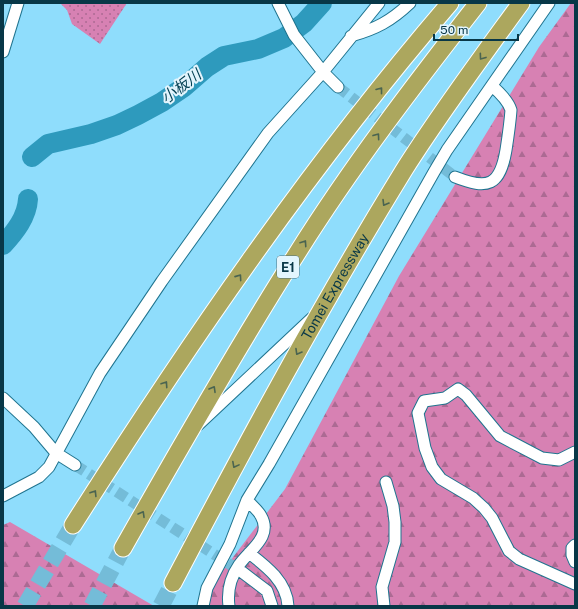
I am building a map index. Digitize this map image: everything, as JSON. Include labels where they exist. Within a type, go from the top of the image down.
[{"type":"highway","name":"E1","points":[[73,525],[162,388],[252,259],[335,146],[450,3]]},
{"type":"highway","name":"E1","points":[[122,548],[186,437],[296,254],[357,164],[416,83],[478,3]]},
{"type":"highway","name":"Tomei Expressway","points":[[173,583],[240,455],[323,308],[404,170],[445,109],[521,3]]},
{"type":"street","points":[[3,52],[18,3]]},
{"type":"street","points":[[278,3],[294,35],[323,72],[338,87]]},
{"type":"street","points":[[3,496],[39,478],[49,467],[100,373],[162,281],[268,133],[323,72],[350,36],[379,3]]},
{"type":"street","points":[[350,36],[376,28],[394,18],[410,3]]},
{"type":"street","points":[[203,606],[207,588],[230,544],[247,500],[273,457],[434,172],[549,3]]},
{"type":"street","points":[[455,177],[479,184],[489,183],[499,177],[504,165],[511,110],[510,106],[499,92],[492,86]]},
{"type":"street","points":[[186,437],[323,308]]},
{"type":"street","points":[[575,452],[559,460],[542,458],[500,436],[466,395],[458,389],[445,398],[424,402],[418,413],[425,448],[432,466],[441,479],[473,498],[484,508],[492,518],[509,551],[519,558],[575,584]]},
{"type":"street","points":[[3,398],[34,427],[56,453],[66,461],[75,465]]},
{"type":"street","points":[[384,606],[382,587],[394,542],[395,522],[394,506],[386,482]]},
{"type":"street","points":[[229,606],[228,595],[230,581],[239,564],[260,542],[265,529],[261,515],[247,500]]},
{"type":"street","points":[[575,545],[572,548],[572,555],[575,562]]},
{"type":"street","points":[[249,553],[274,574],[286,594],[288,606]]},
{"type":"street","points":[[242,572],[267,591],[272,606]]},
{"type":"green space","points":[[60,3],[127,3],[100,44],[72,24],[67,10]]},
{"type":"green space","points":[[571,3],[575,3],[575,606],[196,606],[285,489],[399,276],[539,47]]},
{"type":"green space","points":[[10,522],[154,606],[3,606],[3,525]]},
{"type":"waterway","name":"小板川","points":[[32,157],[48,144],[91,134],[117,125],[138,115],[162,102],[184,87],[207,67],[224,56],[258,49],[284,38],[304,23],[322,3]]},
{"type":"waterway","name":"小板川","points":[[3,245],[23,218],[28,199]]},
{"type":"tunnel","points":[[338,87],[455,177]]},
{"type":"tunnel","points":[[75,465],[242,572]]},
{"type":"tunnel","points":[[25,606],[73,525]]},
{"type":"tunnel","points":[[92,606],[123,548]]},
{"type":"tunnel","points":[[161,606],[173,583]]}]
